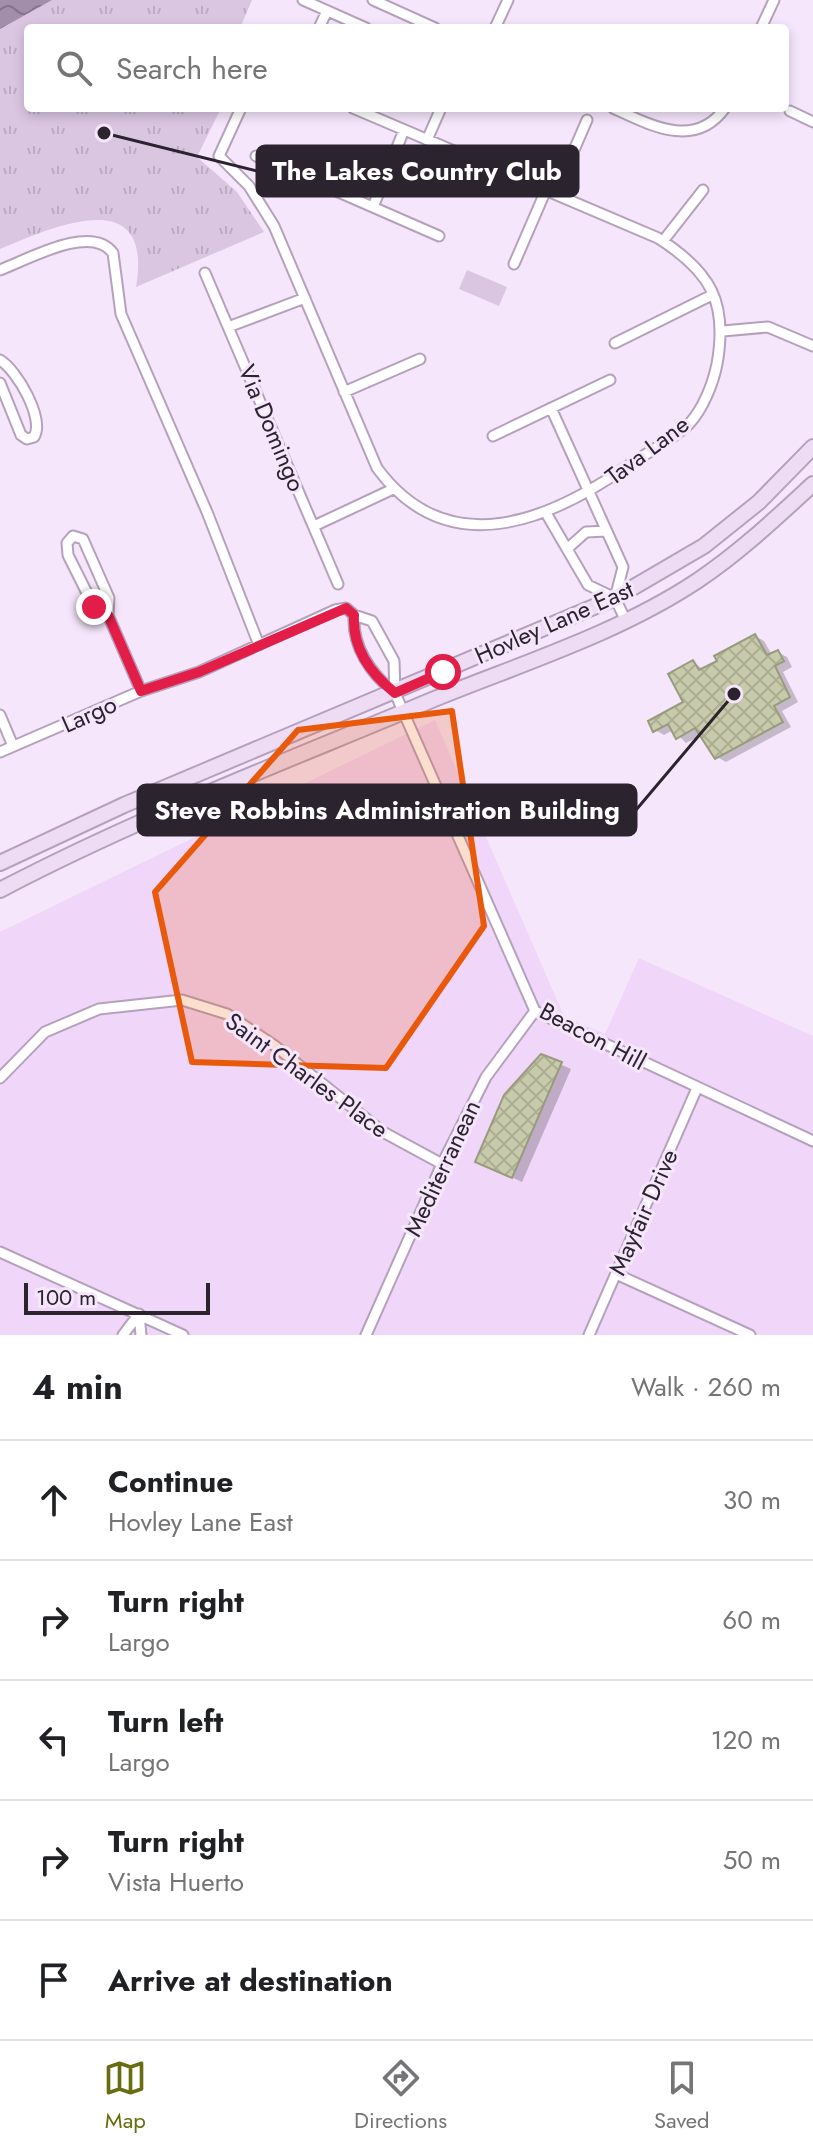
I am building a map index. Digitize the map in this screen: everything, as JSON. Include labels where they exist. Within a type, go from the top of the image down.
[{"type":"main road","name":"Hovley Lane East","points":[[0,863],[190,777],[615,598],[704,546],[759,502],[813,447]]},
{"type":"main road","name":"Hovley Lane East","points":[[0,890],[93,841],[528,663],[625,619],[696,582],[762,532],[813,484]]},
{"type":"street","points":[[303,0],[357,24]]},
{"type":"street","points":[[373,0],[426,24]]},
{"type":"street","points":[[497,24],[508,0]]},
{"type":"street","points":[[763,24],[774,0]]},
{"type":"street","points":[[321,24],[327,11]]},
{"type":"street","points":[[790,111],[813,122]]},
{"type":"street","name":"Tava Lane","points":[[239,112],[219,156],[262,202],[377,468],[393,489],[433,515],[466,524],[487,526],[546,513],[591,492],[690,423],[713,383],[723,331],[722,316],[712,295],[687,256],[663,241],[362,112]]},
{"type":"street","points":[[427,140],[439,112]]},
{"type":"street","points":[[622,112],[665,130],[680,132],[707,127],[721,112]]},
{"type":"street","points":[[514,264],[587,120]]},
{"type":"street","points":[[373,207],[404,130]]},
{"type":"street","points":[[256,156],[439,236]]},
{"type":"street","points":[[663,241],[703,190]]},
{"type":"street","points":[[0,270],[81,239],[109,247],[116,261],[121,314],[207,512],[259,645]]},
{"type":"street","name":"Via Domingo","points":[[205,273],[338,584]]},
{"type":"street","points":[[615,343],[712,295]]},
{"type":"street","points":[[228,327],[305,298]]},
{"type":"street","points":[[723,331],[768,327],[813,346]]},
{"type":"street","points":[[344,392],[420,359]]},
{"type":"street","points":[[0,360],[13,368],[37,421],[34,437],[27,439],[21,435],[0,383]]},
{"type":"street","points":[[493,436],[610,380]]},
{"type":"street","points":[[551,408],[591,492]]},
{"type":"street","points":[[314,526],[393,489]]},
{"type":"street","name":"Tava Lane","points":[[591,492],[623,567],[615,598]]},
{"type":"street","points":[[546,513],[588,585],[615,598],[625,619]]},
{"type":"street","points":[[567,549],[586,532],[607,531]]},
{"type":"street","points":[[108,615],[94,607],[68,555],[67,543],[73,536],[83,539],[90,552],[109,598],[108,615],[141,691]]},
{"type":"street","name":"Largo","points":[[0,752],[141,691],[199,672],[335,610],[346,608],[354,615]]},
{"type":"street","points":[[395,693],[371,673],[353,629],[354,615],[372,621],[394,661],[395,693],[402,713]]},
{"type":"street","name":"Beacon Hill","points":[[402,713],[535,1011],[813,1141]]},
{"type":"street","points":[[0,715],[13,746]]},
{"type":"street","name":"Saint Charles Place","points":[[0,1078],[45,1032],[99,1009],[182,1000],[227,1014],[275,1046],[383,1132],[442,1164]]},
{"type":"street","name":"Mediterranean","points":[[366,1335],[442,1164],[486,1077],[535,1011]]},
{"type":"street","name":"Mayfair Drive","points":[[589,1335],[697,1088]]},
{"type":"street","points":[[0,1252],[183,1335]]},
{"type":"street","points":[[616,1274],[750,1335]]},
{"type":"street","points":[[123,1335],[139,1314]]},
{"type":"street","points":[[139,1314],[141,1335]]},
{"type":"highlighted area","points":[[452,711],[484,926],[386,1068],[192,1062],[155,892],[298,730]]},
{"type":"shaded area","points":[[435,720],[564,1016],[605,1034],[639,958],[813,1036],[813,1335],[0,1335],[0,932]]},
{"type":"green space","points":[[0,0],[252,0],[242,24],[24,24],[24,112],[219,112],[197,157],[237,192],[264,232],[136,287],[138,254],[130,234],[115,223],[95,220],[72,223],[0,249]]},
{"type":"green space","points":[[467,270],[507,287],[499,306],[459,289]]},
{"type":"water","points":[[0,0],[52,0],[0,29]]},
{"type":"building","points":[[755,634],[767,655],[778,650],[784,661],[775,666],[790,697],[774,706],[783,722],[715,759],[695,728],[676,739],[668,724],[653,732],[648,721],[683,702],[668,674],[693,660],[699,670],[717,661],[714,656]]},
{"type":"building","points":[[541,1054],[562,1062],[512,1178],[475,1162],[504,1095]]},
{"type":"place","name":"The Lakes Country Club","points":[[104,133]]},
{"type":"place","name":"Steve Robbins Administration Building","points":[[734,694]]},
{"type":"route","points":[[94,607],[108,615],[141,691],[199,672],[335,610],[346,608],[354,615],[353,629],[371,673],[395,693],[443,672]]}]
